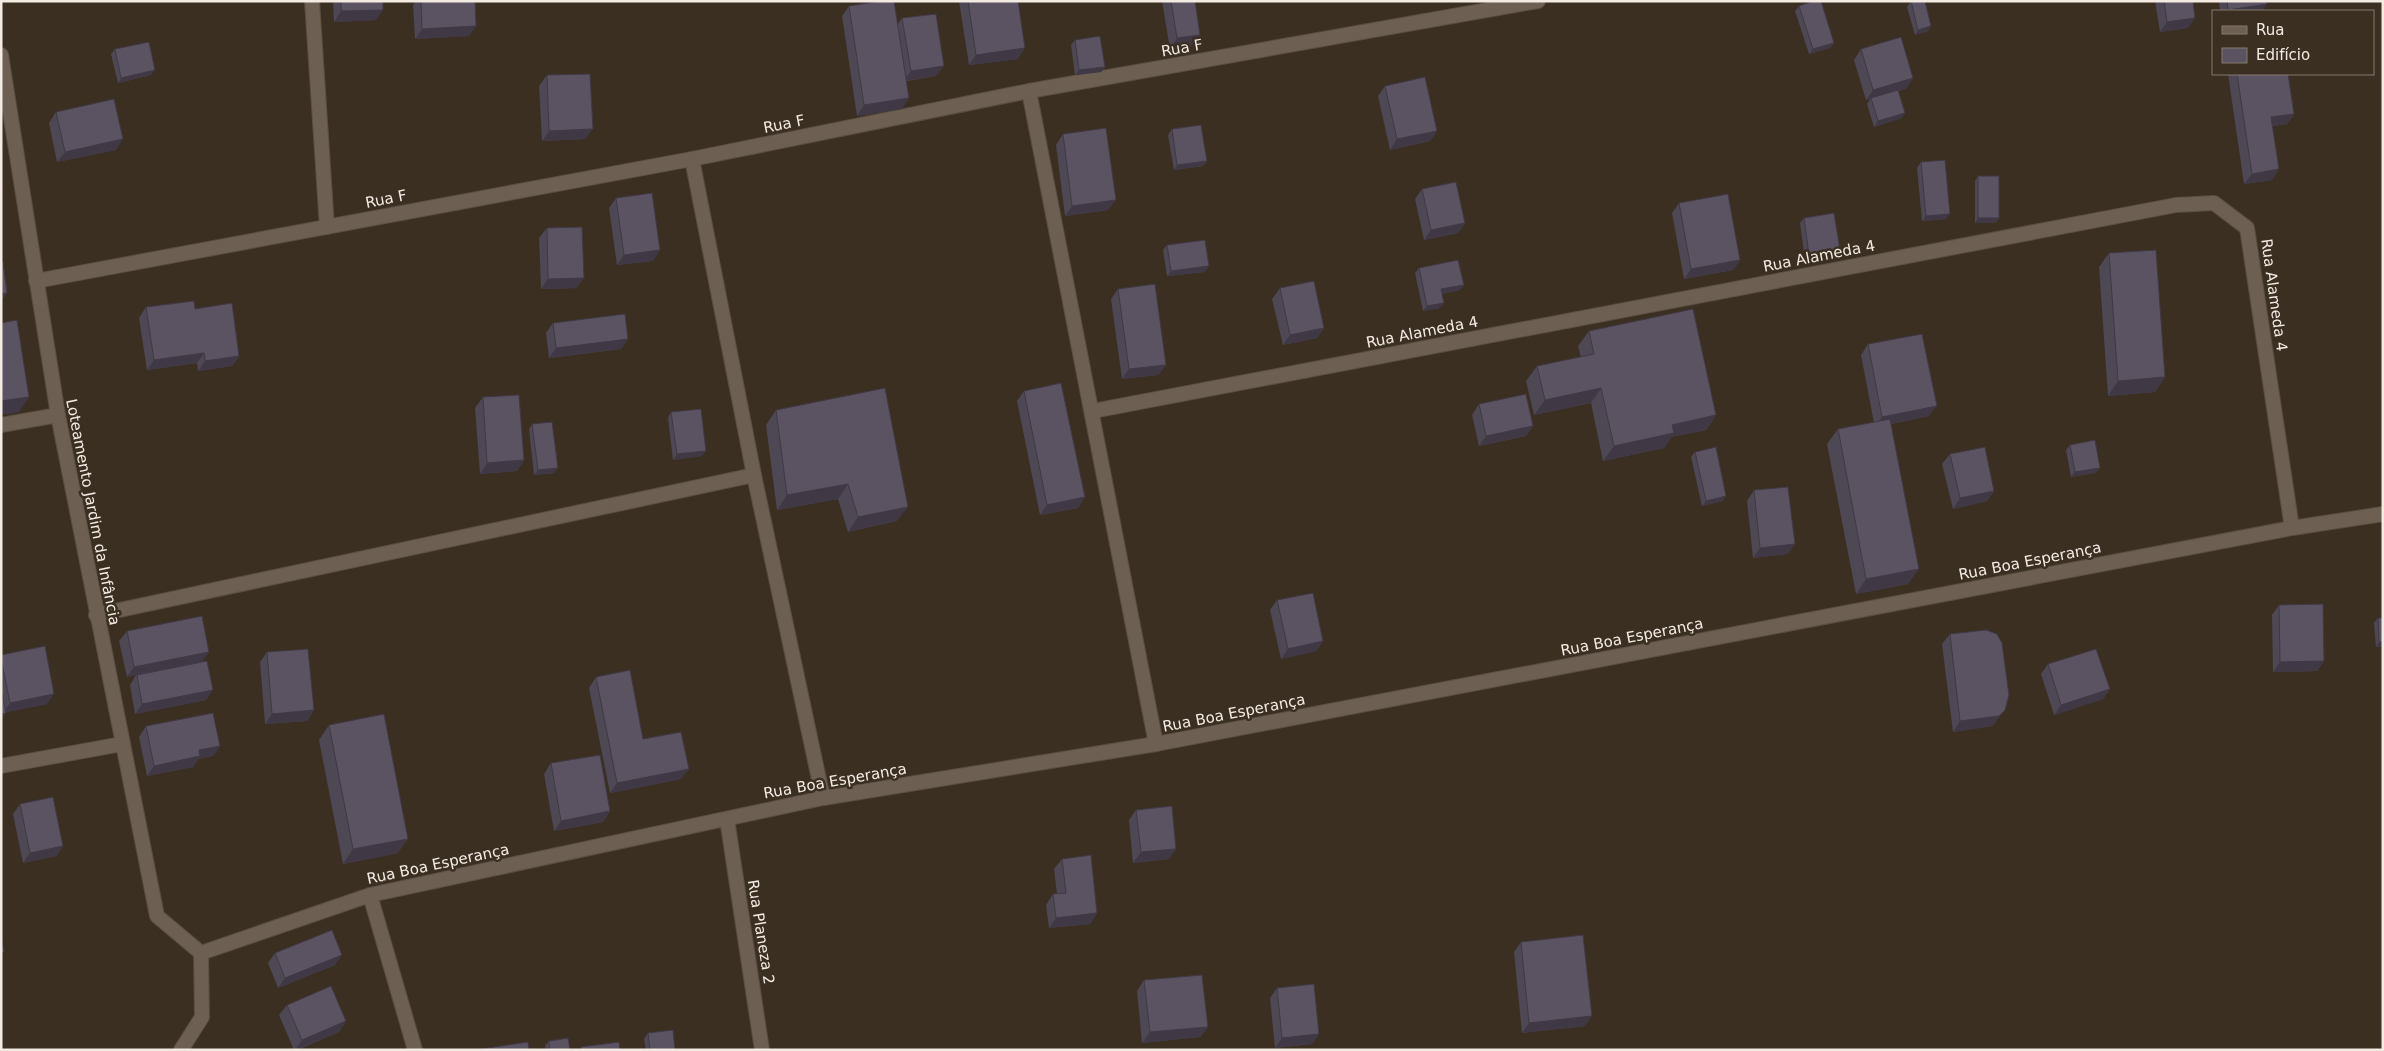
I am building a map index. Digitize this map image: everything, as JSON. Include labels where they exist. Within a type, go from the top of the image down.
[{"type":"street","points":[[312,1],[327,227]]},
{"type":"street","name":"Rua F","points":[[36,281],[692,159],[1030,91],[1538,1]]},
{"type":"street","name":"Loteamento Jardim da Infância","points":[[1,55],[6,104],[58,415],[157,916],[201,952]]},
{"type":"street","points":[[1030,91],[1156,744]]},
{"type":"street","points":[[692,159],[754,475],[823,798]]},
{"type":"street","name":"Rua Alameda 4","points":[[1093,411],[2176,205],[2214,203],[2247,228],[2292,528]]},
{"type":"street","points":[[1,425],[58,415]]},
{"type":"street","points":[[96,615],[754,475]]},
{"type":"street","name":"Rua Boa Esperança","points":[[201,952],[370,895],[823,798],[1156,744],[2292,528],[2383,514]]},
{"type":"street","points":[[1,766],[122,744]]},
{"type":"street","name":"Rua Planeza 2","points":[[727,819],[762,1050]]},
{"type":"street","points":[[370,895],[415,1050]]},
{"type":"street","points":[[181,1050],[202,1017],[201,952]]},
{"type":"building","points":[[341,1],[383,1],[383,10],[341,11]]},
{"type":"building","points":[[421,1],[475,1],[476,26],[422,29]]},
{"type":"building","points":[[894,1],[909,98],[864,105],[849,6]]},
{"type":"building","points":[[968,1],[1018,1],[1025,48],[976,55]]},
{"type":"building","points":[[1171,1],[1195,1],[1200,35],[1177,38]]},
{"type":"building","points":[[1813,1],[1821,1],[1834,43],[1813,49],[1799,6]]},
{"type":"building","points":[[1911,1],[1925,1],[1931,26],[1918,30]]},
{"type":"building","points":[[2164,1],[2193,1],[2195,18],[2167,22]]},
{"type":"building","points":[[2227,1],[2267,1],[2267,4],[2228,10]]},
{"type":"building","points":[[936,14],[944,66],[911,71],[902,18]]},
{"type":"building","points":[[1100,36],[1105,67],[1079,70],[1075,40]]},
{"type":"building","points":[[1901,37],[1913,78],[1873,90],[1861,49]]},
{"type":"building","points":[[149,42],[155,70],[121,78],[115,49]]},
{"type":"building","points":[[590,74],[593,129],[549,131],[547,75]]},
{"type":"building","points":[[2237,75],[2288,75],[2294,114],[2271,117],[2279,169],[2252,174]]},
{"type":"building","points":[[1425,77],[1437,131],[1397,139],[1385,86]]},
{"type":"building","points":[[1898,90],[1905,113],[1878,121],[1871,98]]},
{"type":"building","points":[[114,99],[123,139],[65,152],[56,112]]},
{"type":"building","points":[[1201,125],[1207,161],[1177,165],[1172,129]]},
{"type":"building","points":[[1106,128],[1116,200],[1072,206],[1063,134]]},
{"type":"building","points":[[1945,160],[1950,214],[1926,216],[1921,162]]},
{"type":"building","points":[[1978,176],[1999,176],[1999,218],[1978,218]]},
{"type":"building","points":[[1456,182],[1465,223],[1431,230],[1422,189]]},
{"type":"building","points":[[652,193],[660,250],[624,255],[616,198]]},
{"type":"building","points":[[1728,194],[1740,260],[1691,269],[1679,203]]},
{"type":"building","points":[[1834,213],[1840,250],[1809,255],[1804,218]]},
{"type":"building","points":[[582,227],[584,278],[548,279],[547,228]]},
{"type":"building","points":[[1205,240],[1209,266],[1171,271],[1167,245]]},
{"type":"building","points":[[2156,250],[2165,377],[2118,381],[2109,253]]},
{"type":"building","points":[[1458,260],[1464,285],[1441,289],[1444,303],[1427,306],[1419,268]]},
{"type":"building","points":[[3,262],[7,293],[1,294],[1,263]]},
{"type":"building","points":[[1314,281],[1324,328],[1290,335],[1280,288]]},
{"type":"building","points":[[1155,284],[1166,365],[1129,369],[1118,289]]},
{"type":"building","points":[[194,301],[195,309],[232,303],[239,356],[205,361],[204,353],[154,360],[146,307]]},
{"type":"building","points":[[1693,309],[1716,415],[1672,425],[1674,433],[1614,446],[1601,388],[1545,400],[1537,366],[1594,354],[1589,331]]},
{"type":"building","points":[[625,314],[628,339],[556,348],[553,323]]},
{"type":"building","points":[[17,320],[29,397],[1,401],[1,323]]},
{"type":"building","points":[[1922,334],[1937,406],[1882,417],[1868,344]]},
{"type":"building","points":[[1061,383],[1085,497],[1047,505],[1024,391]]},
{"type":"building","points":[[885,388],[908,507],[858,517],[848,484],[787,495],[776,410]]},
{"type":"building","points":[[1526,394],[1533,426],[1486,436],[1479,404]]},
{"type":"building","points":[[519,395],[524,460],[487,463],[483,397]]},
{"type":"building","points":[[701,409],[706,451],[677,454],[671,412]]},
{"type":"building","points":[[1890,419],[1919,569],[1866,579],[1838,429]]},
{"type":"building","points":[[552,422],[558,468],[538,470],[532,424]]},
{"type":"building","points":[[2095,440],[2100,468],[2075,472],[2070,445]]},
{"type":"building","points":[[1716,447],[1726,496],[1706,501],[1695,452]]},
{"type":"building","points":[[1985,447],[1994,491],[1960,498],[1950,454]]},
{"type":"building","points":[[1788,487],[1795,544],[1760,548],[1754,490]]},
{"type":"building","points":[[1313,593],[1323,641],[1288,649],[1277,600]]},
{"type":"building","points":[[2323,604],[2324,661],[2280,662],[2279,605]]},
{"type":"building","points":[[202,616],[209,652],[134,667],[127,631]]},
{"type":"building","points":[[2378,618],[2383,618],[2383,642],[2379,642]]},
{"type":"building","points":[[1986,630],[1997,634],[2002,643],[2009,695],[2005,710],[1999,716],[1960,721],[1950,634]]},
{"type":"building","points":[[45,646],[54,694],[10,703],[1,655]]},
{"type":"building","points":[[308,649],[314,710],[272,714],[267,652]]},
{"type":"building","points":[[2096,649],[2110,689],[2061,705],[2048,664]]},
{"type":"building","points":[[207,661],[213,690],[142,704],[137,675]]},
{"type":"building","points":[[630,670],[643,739],[681,732],[689,769],[617,783],[596,677]]},
{"type":"building","points":[[1,689],[6,713],[1,714]]},
{"type":"building","points":[[213,713],[220,746],[199,750],[200,756],[154,766],[146,726]]},
{"type":"building","points":[[384,714],[408,839],[353,849],[329,725]]},
{"type":"building","points":[[600,755],[610,811],[561,821],[551,763]]},
{"type":"building","points":[[53,797],[63,846],[30,853],[20,804]]},
{"type":"building","points":[[1172,806],[1176,849],[1141,852],[1136,810]]},
{"type":"building","points":[[1091,855],[1097,913],[1056,918],[1053,894],[1066,893],[1062,859]]},
{"type":"building","points":[[332,930],[342,955],[285,978],[275,953]]},
{"type":"building","points":[[1583,935],[1592,1016],[1529,1023],[1521,942]]},
{"type":"building","points":[[1,936],[4,952],[1,953]]},
{"type":"building","points":[[1202,975],[1208,1027],[1150,1032],[1144,980]]},
{"type":"building","points":[[1314,984],[1319,1034],[1282,1038],[1277,988]]},
{"type":"building","points":[[331,986],[346,1021],[302,1040],[287,1005]]},
{"type":"building","points":[[673,1030],[675,1050],[650,1050],[648,1033]]},
{"type":"building","points":[[568,1038],[570,1050],[550,1050],[549,1041]]},
{"type":"building","points":[[528,1042],[529,1050],[474,1050]]},
{"type":"building","points":[[619,1042],[620,1050],[581,1050],[581,1047]]}]
